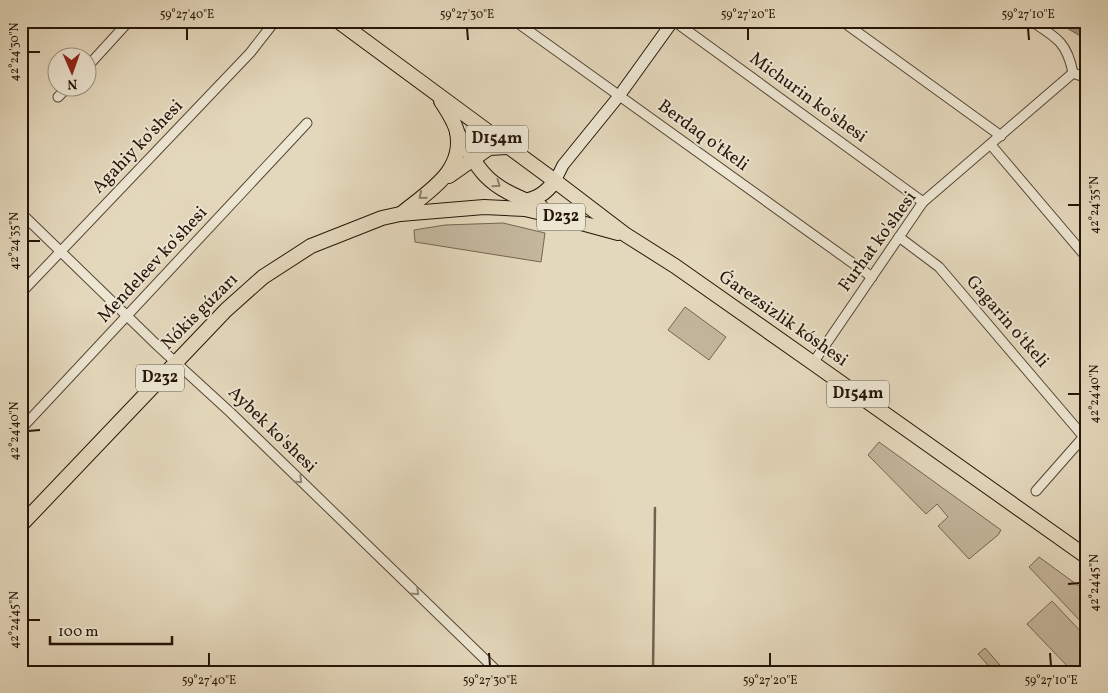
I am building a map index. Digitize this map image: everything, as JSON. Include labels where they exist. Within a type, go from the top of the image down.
[{"type":"main road","name":"D154m","points":[[338,21],[555,181]]},
{"type":"main road","points":[[439,96],[457,132],[487,177],[512,194],[564,218]]},
{"type":"main road","points":[[444,179],[455,161],[458,150],[457,132]]},
{"type":"main road","points":[[400,214],[444,179],[489,148],[507,147]]},
{"type":"main road","name":"D232","points":[[494,207],[527,201],[546,192],[555,181]]},
{"type":"main road","name":"Ǵarezsizlik kóshesi","points":[[555,181],[626,235],[675,266],[814,363],[1087,557]]},
{"type":"main road","name":"D232","points":[[400,214],[484,207],[525,209],[626,235]]},
{"type":"main road","name":"Nókis gúzarı","points":[[21,525],[176,361],[226,310],[263,277],[311,246],[382,218],[400,214]]},
{"type":"street","points":[[98,55],[129,21]]},
{"type":"street","name":"Agahiy ko'shesi","points":[[21,293],[250,53],[275,21]]},
{"type":"street","name":"Berdaq o'tkeli","points":[[515,21],[872,276]]},
{"type":"street","points":[[555,181],[563,165],[620,96],[674,21]]},
{"type":"street","name":"Michurin ko'shesi","points":[[674,21],[924,202]]},
{"type":"street","points":[[842,21],[1001,136]]},
{"type":"street","points":[[1031,21],[1056,37],[1070,57],[1073,73],[1087,78]]},
{"type":"street","points":[[1082,21],[1087,24]]},
{"type":"street","name":"Furhat ko'shesi","points":[[814,363],[924,202],[1073,73]]},
{"type":"street","name":"Mendeleev ko'shesi","points":[[21,429],[308,123]]},
{"type":"street","points":[[991,145],[1087,258]]},
{"type":"street","name":"Aybek ko'shesi","points":[[21,214],[498,672]]},
{"type":"street","name":"Gagarin o'tkeli","points":[[899,237],[939,267],[1085,435]]},
{"type":"street","points":[[1036,491],[1085,435]]},
{"type":"shaded area","points":[[1055,21],[1074,21],[1087,29],[1087,40]]},
{"type":"shaded area","points":[[503,223],[545,233],[541,262],[415,242],[414,230],[445,225]]},
{"type":"shaded area","points":[[685,307],[726,337],[709,360],[668,330]]},
{"type":"shaded area","points":[[879,442],[1001,530],[998,535],[969,559],[938,526],[948,517],[937,504],[926,514],[868,455]]},
{"type":"shaded area","points":[[1039,557],[1087,592],[1087,628],[1029,567]]},
{"type":"shaded area","points":[[1052,601],[1087,638],[1087,672],[1073,672],[1027,624]]},
{"type":"shaded area","points":[[985,648],[1006,672],[994,672],[978,654]]},
{"type":"waterway","points":[[653,672],[655,508]]}]
